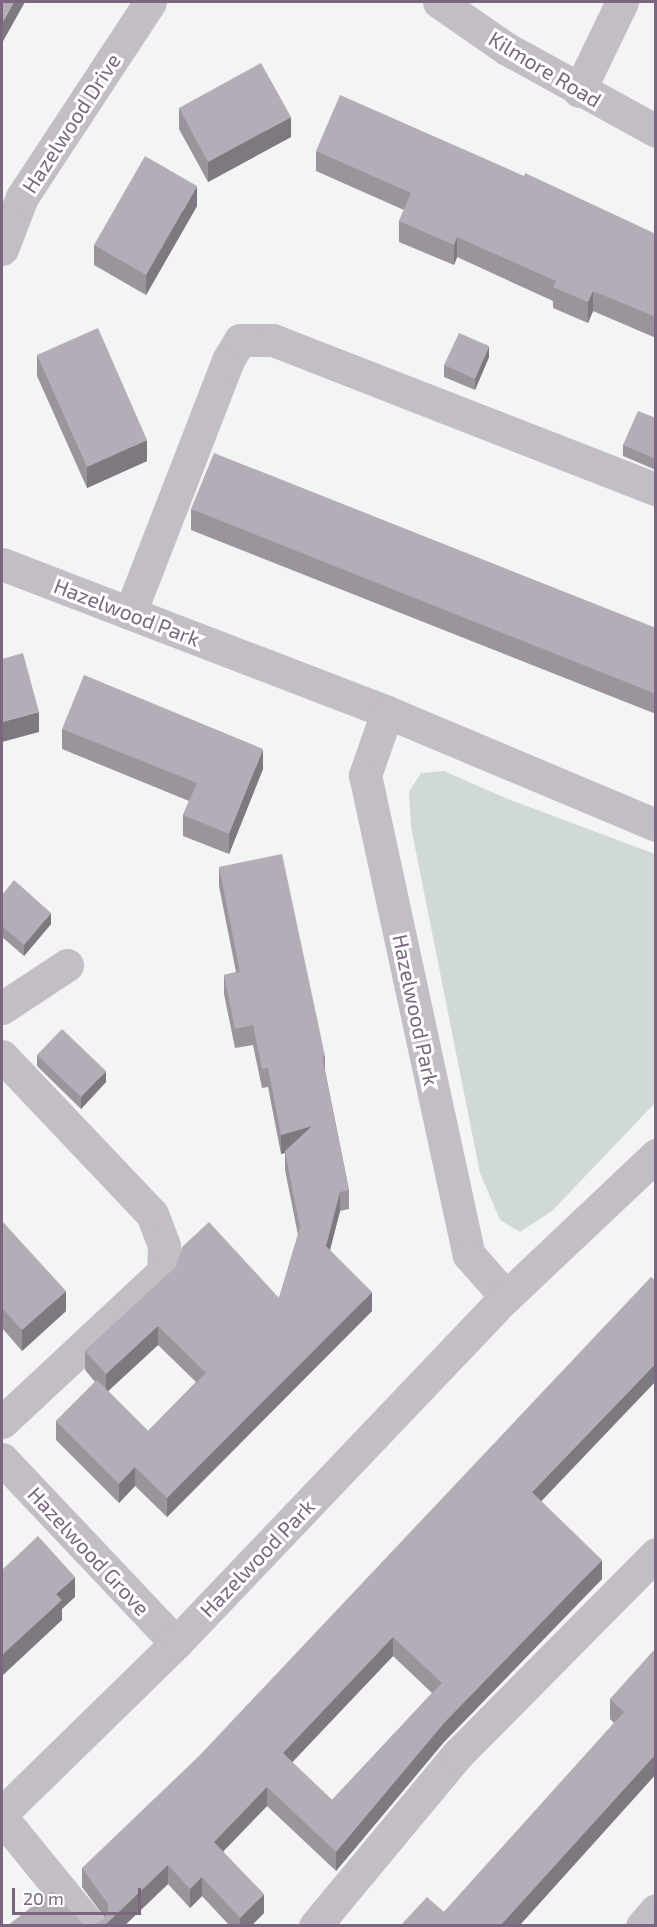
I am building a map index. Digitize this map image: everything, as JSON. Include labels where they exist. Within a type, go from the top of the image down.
[{"type":"street","name":"Hazelwood Drive","points":[[2,243],[22,197],[150,2]]},
{"type":"street","name":"Kilmore Road","points":[[439,2],[507,49],[579,91],[656,131]]},
{"type":"street","points":[[579,91],[621,2]]},
{"type":"street","points":[[130,613],[228,360],[240,340],[273,340],[656,489]]},
{"type":"street","name":"Hazelwood Park","points":[[2,564],[387,712],[656,825]]},
{"type":"street","name":"Hazelwood Park","points":[[387,712],[365,775],[469,1255],[506,1297]]},
{"type":"street","points":[[2,1008],[67,964]]},
{"type":"street","points":[[2,1056],[152,1214],[164,1246],[163,1272],[2,1422]]},
{"type":"street","name":"Hazelwood Park","points":[[2,1813],[176,1643],[506,1297],[656,1155]]},
{"type":"street","name":"Hazelwood Grove","points":[[2,1459],[176,1643]]},
{"type":"street","points":[[315,1926],[458,1754],[656,1554]]},
{"type":"street","points":[[2,1818],[90,1926]]},
{"type":"street","points":[[642,1926],[656,1910]]},
{"type":"shaded area","points":[[444,771],[503,797],[655,854],[655,1103],[552,1211],[520,1232],[500,1220],[480,1173],[411,827],[409,792],[421,773]]},
{"type":"building","points":[[2,2],[14,2],[2,23]]},
{"type":"building","points":[[261,63],[291,117],[208,162],[179,108]]},
{"type":"building","points":[[340,95],[524,176],[525,173],[656,234],[656,317],[593,291],[588,302],[553,287],[556,281],[457,237],[454,245],[399,221],[411,193],[316,151]]},
{"type":"building","points":[[145,156],[197,186],[146,275],[94,245]]},
{"type":"building","points":[[98,328],[147,440],[87,467],[37,355]]},
{"type":"building","points":[[459,333],[489,346],[475,379],[444,365]]},
{"type":"building","points":[[638,411],[656,418],[656,459],[623,445]]},
{"type":"building","points":[[214,453],[656,628],[656,694],[191,509]]},
{"type":"building","points":[[23,653],[39,712],[2,722],[2,659]]},
{"type":"building","points":[[84,675],[263,749],[229,834],[183,815],[197,783],[62,729]]},
{"type":"building","points":[[282,854],[325,1056],[322,1057],[349,1190],[340,1192],[326,1246],[372,1292],[167,1498],[135,1467],[119,1484],[56,1421],[97,1380],[148,1431],[206,1373],[158,1326],[106,1374],[85,1351],[176,1267],[182,1247],[209,1222],[279,1298],[300,1227],[285,1151],[312,1126],[281,1135],[268,1068],[262,1069],[253,1025],[235,1029],[224,975],[240,972],[219,867]]},
{"type":"building","points":[[14,880],[51,913],[24,945],[2,926],[2,895]]},
{"type":"building","points":[[62,1029],[106,1071],[81,1097],[37,1055]]},
{"type":"building","points":[[2,1221],[66,1291],[22,1330],[2,1308]]},
{"type":"building","points":[[651,1277],[653,1279],[656,1277],[656,1363],[532,1492],[602,1560],[444,1723],[336,1852],[267,1787],[214,1842],[264,1894],[240,1918],[202,1877],[190,1889],[168,1865],[104,1926],[7,1926],[52,1891],[83,1924],[94,1925],[102,1921],[108,1913],[108,1904],[82,1868],[199,1756]],"holes":[[[393,1637],[442,1683],[332,1800],[283,1753]]]},
{"type":"building","points":[[38,1536],[75,1577],[56,1594],[62,1600],[2,1655],[2,1570]]},
{"type":"building","points":[[653,1651],[656,1653],[656,1754],[500,1926],[400,1926],[427,1897],[444,1912],[624,1712],[610,1699]]}]
